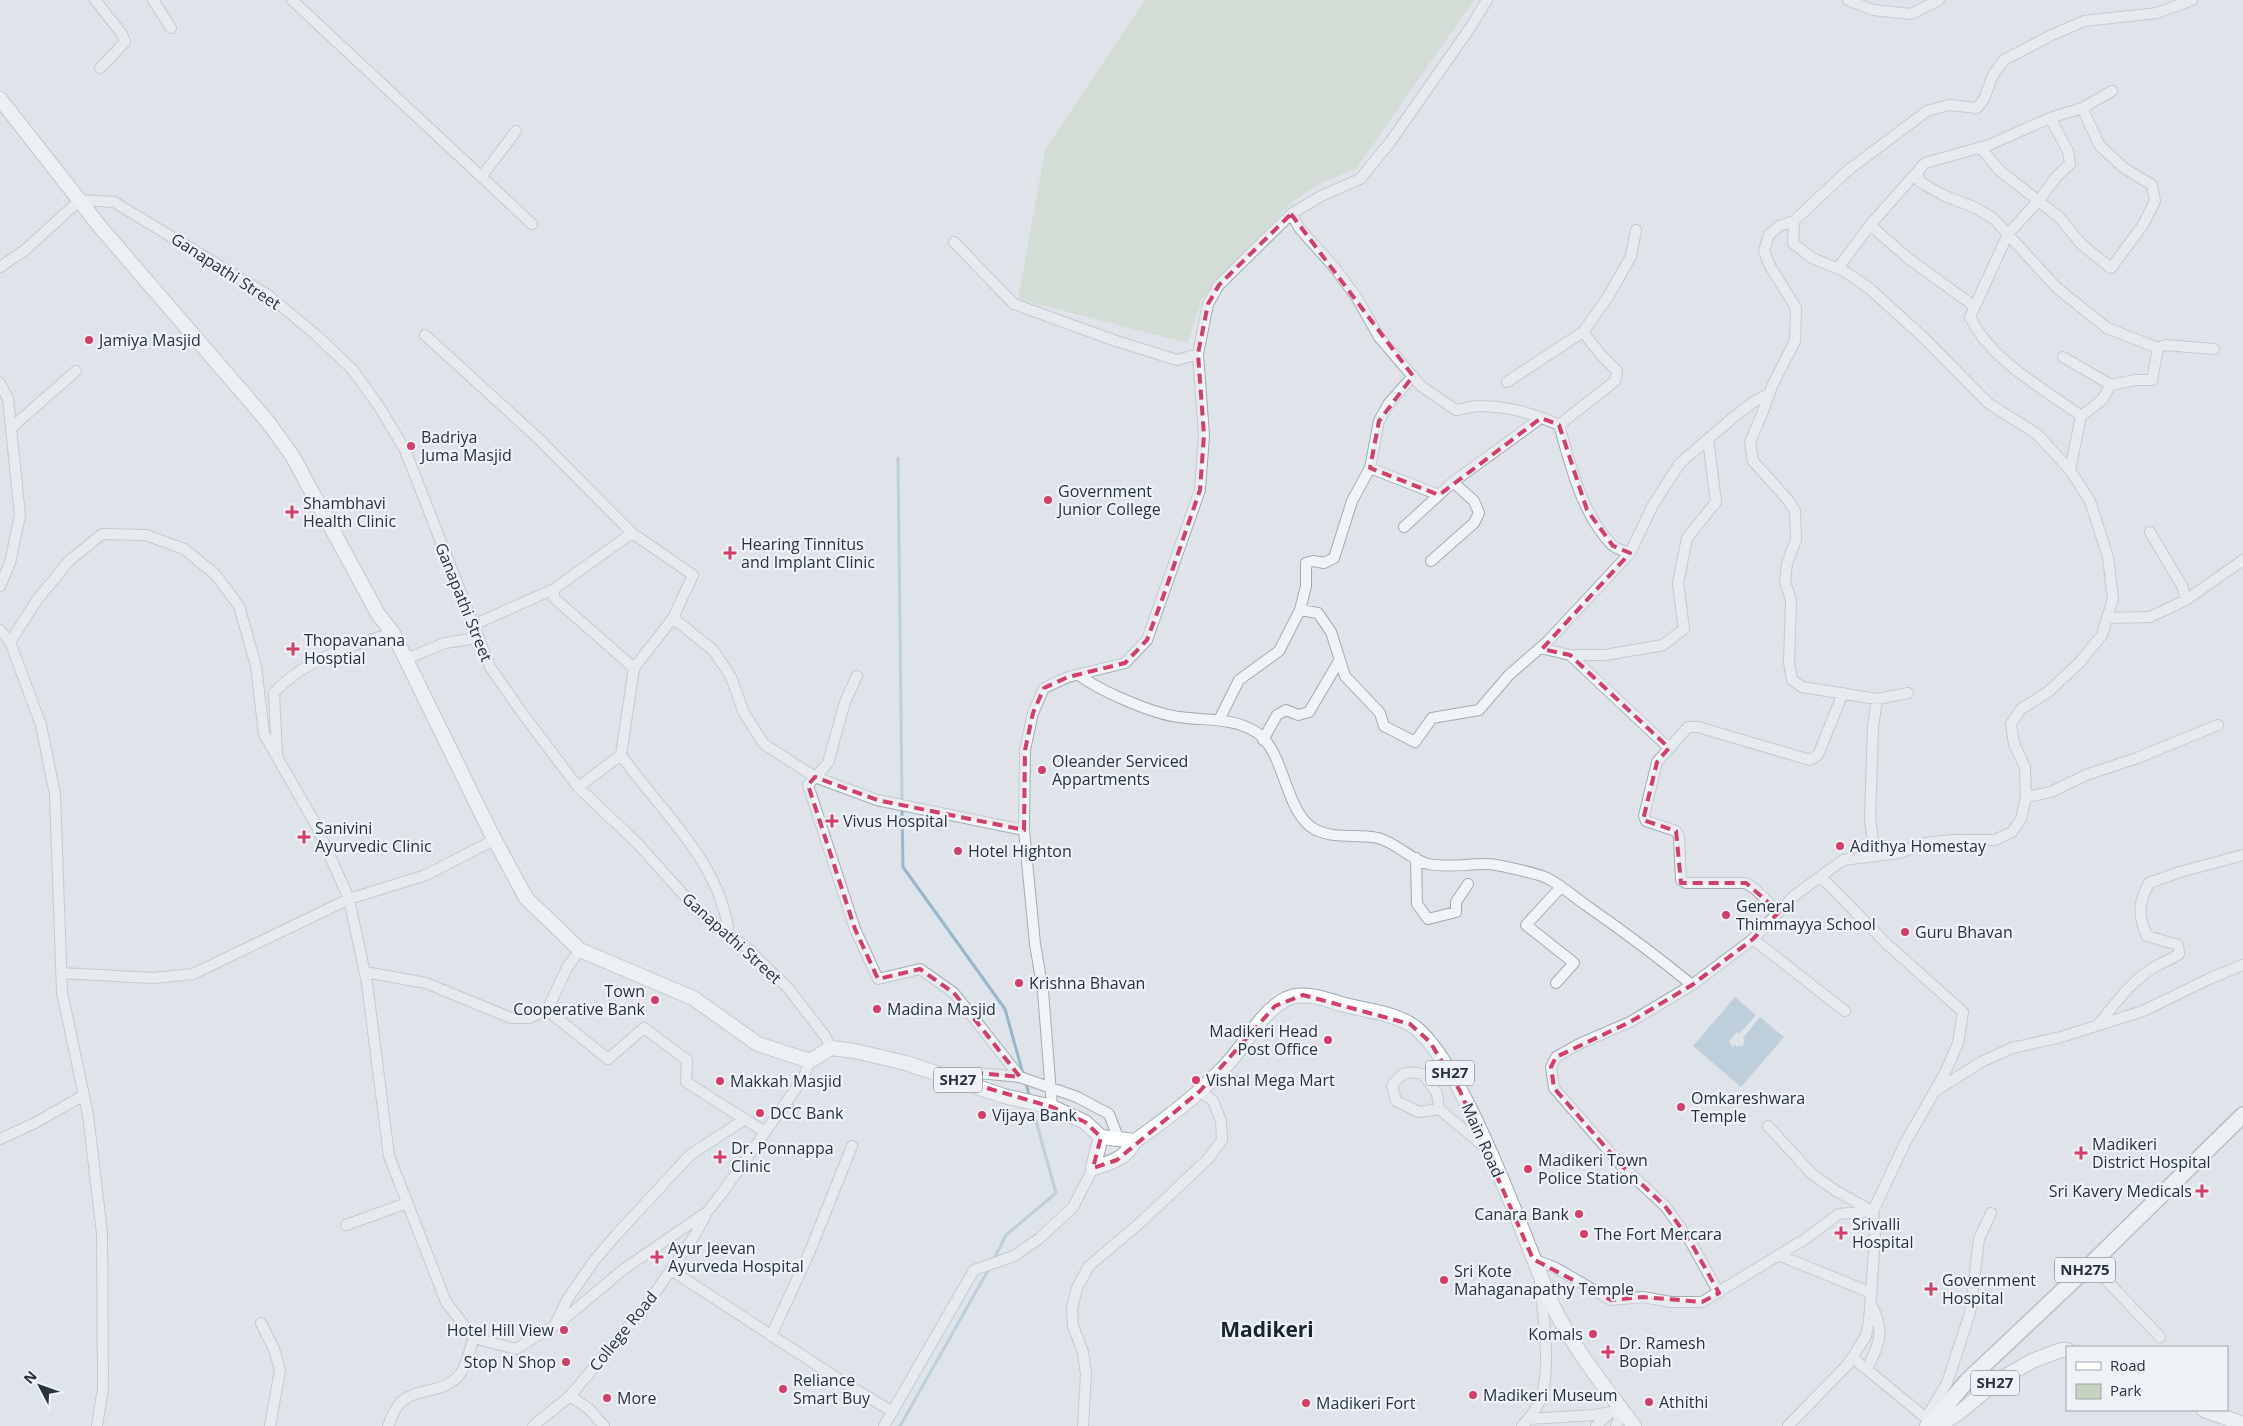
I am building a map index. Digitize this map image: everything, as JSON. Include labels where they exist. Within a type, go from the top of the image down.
[{"type":"highway","name":"NH275","points":[[1927,1424],[1967,1381],[2091,1264],[2243,1115]]},
{"type":"main road","points":[[0,99],[101,228],[268,422],[293,457],[378,614],[393,633],[494,840],[526,898],[580,950],[693,998],[758,1044],[810,1061],[831,1048]]},
{"type":"main road","name":"Main Road","points":[[1136,1141],[1200,1091],[1234,1057],[1265,1016],[1275,1006],[1288,998],[1303,995],[1398,1019],[1410,1024],[1430,1042],[1443,1061],[1475,1121],[1564,1329],[1617,1411],[1634,1426]]},
{"type":"main road","name":"SH27","points":[[831,1048],[864,1053],[946,1076],[1004,1096],[1052,1107],[1085,1122],[1101,1137]]},
{"type":"main road","points":[[1093,1168],[1101,1137],[1136,1141]]},
{"type":"main road","name":"SH27","points":[[1093,1168],[1117,1160],[1130,1150],[1136,1141]]},
{"type":"main road","name":"SH27","points":[[1927,1424],[1943,1423],[1960,1412],[1997,1381],[2032,1360],[2066,1350]]},
{"type":"main road","points":[[2207,1411],[2243,1424]]},
{"type":"street","points":[[95,0],[122,34],[125,42],[100,68]]},
{"type":"street","points":[[153,0],[171,28]]},
{"type":"street","points":[[292,0],[532,224]]},
{"type":"street","points":[[1052,1107],[1043,991],[1035,944],[1024,830],[1025,750],[1033,713],[1044,688],[1068,677],[1125,663],[1147,640],[1200,490],[1204,435],[1198,354],[1208,304],[1220,285],[1291,214],[1321,196],[1360,178],[1391,141],[1472,25],[1487,0]]},
{"type":"street","points":[[1848,0],[1873,10],[1911,14],[1938,0]]},
{"type":"street","points":[[1908,693],[1878,699],[1802,687],[1792,680],[1790,662],[1791,600],[1785,582],[1787,563],[1796,540],[1795,511],[1788,500],[1753,461],[1750,442],[1769,394],[1795,341],[1796,308],[1785,287],[1770,266],[1764,251],[1769,235],[1780,226],[1794,221],[1847,171],[1927,110],[1949,105],[1977,108],[1984,99],[1993,75],[2004,60],[2084,21],[2158,13],[2192,0]]},
{"type":"street","points":[[1838,268],[1870,225],[1926,163],[1980,147],[2050,118],[2082,108],[2112,91]]},
{"type":"street","points":[[1980,147],[2000,172],[2059,217],[2082,245],[2111,268],[2144,225],[2154,201],[2152,185],[2124,168],[2100,146],[2082,108]]},
{"type":"street","points":[[2050,118],[2068,151],[2070,164],[2057,176],[2039,200],[2008,234],[1970,317],[1976,331],[2037,388],[2061,401],[2081,416]]},
{"type":"street","points":[[482,176],[516,131]]},
{"type":"street","points":[[1916,172],[1920,182],[1943,195],[1976,208],[1994,218],[2057,288],[2107,328],[2158,348],[2165,345],[2214,349]]},
{"type":"street","points":[[0,267],[24,250],[80,200]]},
{"type":"street","name":"Ganapathi Street","points":[[80,200],[114,202],[259,290],[316,336],[352,369],[380,408],[405,450],[490,667],[548,750],[578,787],[637,843],[700,913],[746,947],[788,988],[825,1036],[831,1048]]},
{"type":"street","points":[[1291,214],[1300,229],[1334,267],[1357,298],[1379,337],[1421,386],[1456,410],[1478,406],[1529,414],[1559,425]]},
{"type":"street","points":[[1719,1293],[1689,1239],[1665,1206],[1621,1165],[1554,1088],[1551,1067],[1556,1057],[1581,1043],[1630,1022],[1692,985],[1753,939],[1794,896],[1843,860],[1899,853],[1926,843],[1952,840],[1996,840],[2012,832],[2021,819],[2026,797],[2025,768],[2014,744],[2011,724],[2021,709],[2048,692],[2079,663],[2102,635],[2113,599],[2108,557],[2090,501],[2070,470],[2037,434],[1988,403],[1924,338],[1869,288],[1838,268],[1812,258],[1793,243],[1794,221]]},
{"type":"street","points":[[1870,225],[1909,259],[1974,306]]},
{"type":"street","points":[[1507,382],[1583,332],[1608,297],[1631,256],[1636,230]]},
{"type":"street","points":[[954,242],[1014,304],[1113,340],[1177,360],[1198,354]]},
{"type":"street","points":[[1559,425],[1615,381],[1617,371],[1601,355],[1583,332]]},
{"type":"street","points":[[425,335],[539,439],[632,533],[693,575],[672,618],[634,668],[621,755],[636,776],[685,834],[710,877],[726,913],[729,934]]},
{"type":"street","points":[[2063,357],[2110,385],[2135,380],[2152,380],[2158,348]]},
{"type":"street","points":[[11,428],[76,371]]},
{"type":"street","points":[[1219,720],[1239,680],[1279,651],[1300,610],[1306,586],[1306,563],[1313,561],[1324,563],[1334,558],[1352,501],[1370,468],[1379,421],[1389,403],[1413,376]]},
{"type":"street","points":[[0,383],[8,399],[20,516],[10,563],[0,586]]},
{"type":"street","points":[[2070,470],[2081,416],[2102,400],[2110,385]]},
{"type":"street","points":[[1300,610],[1318,613],[1331,632],[1345,676],[1380,712],[1384,726],[1415,742],[1432,718],[1479,710],[1509,675],[1540,648],[1630,553],[1653,505],[1680,463],[1755,400],[1769,394]]},
{"type":"street","points":[[1404,526],[1454,482],[1541,418]]},
{"type":"street","points":[[1559,425],[1571,469],[1587,510],[1613,546],[1630,553]]},
{"type":"street","points":[[1540,648],[1570,655],[1605,655],[1664,645],[1684,629],[1678,583],[1687,538],[1716,502],[1708,439]]},
{"type":"street","points":[[1370,468],[1439,495]]},
{"type":"street","points":[[1431,561],[1474,523],[1479,512],[1474,501],[1454,482]]},
{"type":"street","points":[[2150,532],[2182,586],[2186,600]]},
{"type":"street","points":[[473,625],[554,589],[632,533]]},
{"type":"street","points":[[10,642],[37,600],[69,561],[102,534],[146,535],[184,549],[215,574],[239,606],[256,666],[264,734],[316,826],[349,899],[365,972],[389,1156],[446,1302],[474,1338],[516,1349],[555,1325],[624,1269],[707,1212]]},
{"type":"street","points":[[2107,618],[2150,617],[2186,600],[2243,560]]},
{"type":"street","points":[[554,589],[554,598],[634,668]]},
{"type":"street","points":[[672,618],[713,650],[731,677],[744,713],[764,744],[815,777],[877,800],[1024,830]]},
{"type":"street","points":[[0,630],[10,642],[41,725],[55,794],[62,992],[84,1095],[102,1233],[103,1388],[97,1426]]},
{"type":"street","points":[[277,755],[274,693],[284,682],[349,646],[393,633]]},
{"type":"street","points":[[406,659],[445,644],[478,638]]},
{"type":"street","points":[[1570,655],[1669,748]]},
{"type":"street","points":[[1263,740],[1277,715],[1286,710],[1298,715],[1308,712],[1339,661]]},
{"type":"street","points":[[1079,675],[1093,685],[1140,706],[1178,718],[1233,722],[1257,733],[1271,749],[1297,811],[1314,829],[1335,837],[1377,838],[1391,843],[1427,864],[1454,867],[1487,863],[1546,878],[1630,935],[1692,985]]},
{"type":"street","points":[[857,676],[845,702],[828,763],[808,785],[855,929],[878,979],[920,969],[954,992],[1020,1077]]},
{"type":"street","points":[[1779,912],[1746,883],[1686,883],[1681,880],[1679,837],[1676,831],[1646,821],[1644,816],[1656,762],[1688,727],[1698,727],[1810,760],[1818,755],[1843,693]]},
{"type":"street","points":[[1875,855],[1870,819],[1873,727],[1878,699]]},
{"type":"street","points":[[2026,797],[2051,792],[2086,775],[2137,758],[2218,725]]},
{"type":"street","points":[[578,787],[621,755]]},
{"type":"street","points":[[62,973],[153,978],[193,974],[349,899],[426,875],[494,840]]},
{"type":"street","points":[[2097,1026],[2126,991],[2158,964],[2170,961],[2179,954],[2178,946],[2147,936],[2142,924],[2140,898],[2149,883],[2180,872],[2243,855]]},
{"type":"street","points":[[1416,858],[1417,904],[1428,919],[1456,912],[1456,902],[1468,884]]},
{"type":"street","points":[[1788,1426],[1853,1358],[1866,1336],[1871,1298],[1875,1230],[1873,1211],[1905,1143],[1934,1092],[1958,1043],[1962,1012],[1888,945],[1821,877]]},
{"type":"street","points":[[1556,983],[1574,963],[1526,924],[1561,887]]},
{"type":"street","points":[[1753,939],[1845,1011]]},
{"type":"street","points":[[365,972],[426,983],[511,1018],[529,1018],[547,1010],[568,966],[580,950]]},
{"type":"street","points":[[1934,1092],[1981,1062],[2012,1048],[2061,1037],[2144,1011],[2211,978],[2243,965]]},
{"type":"street","points":[[547,1010],[608,1058],[644,1028],[687,1060],[686,1082],[765,1132]]},
{"type":"street","name":"College Road","points":[[533,1426],[570,1396],[648,1303],[695,1235],[707,1212],[804,1077],[810,1061]]},
{"type":"street","points":[[1439,1109],[1419,1112],[1396,1101],[1392,1085],[1401,1074],[1412,1071],[1423,1074],[1437,1093],[1439,1109],[1488,1150]]},
{"type":"street","points":[[946,1076],[978,1073],[1020,1077],[1077,1097],[1109,1114],[1119,1140]]},
{"type":"street","points":[[1082,1426],[1086,1374],[1083,1352],[1073,1326],[1072,1308],[1077,1288],[1089,1266],[1141,1222],[1208,1158],[1222,1140],[1221,1121],[1214,1101],[1200,1091]]},
{"type":"street","points":[[0,1138],[35,1123],[84,1095]]},
{"type":"street","points":[[555,1325],[567,1300],[593,1262],[616,1234],[690,1155],[745,1119]]},
{"type":"street","points":[[1768,1126],[1812,1174],[1836,1191],[1873,1211]]},
{"type":"street","points":[[771,1336],[810,1250],[852,1146]]},
{"type":"street","points":[[884,1426],[974,1270],[1014,1256],[1040,1238],[1073,1207],[1093,1168]]},
{"type":"street","points":[[346,1225],[407,1203]]},
{"type":"street","points":[[1533,1259],[1556,1268],[1611,1300],[1643,1297],[1672,1302],[1702,1302],[1805,1240],[1839,1214],[1873,1211]]},
{"type":"street","points":[[1853,1358],[1927,1424],[1947,1382],[1970,1313],[1978,1239],[1992,1212]]},
{"type":"street","points":[[1778,1255],[1871,1298],[1879,1318],[1880,1340],[1867,1370]]},
{"type":"street","points":[[2091,1264],[2160,1337]]},
{"type":"street","points":[[671,1270],[771,1336],[893,1412]]},
{"type":"street","points":[[1525,1422],[1538,1405],[1545,1378],[1539,1274]]},
{"type":"street","points":[[261,1323],[274,1348],[280,1370],[270,1426]]},
{"type":"street","points":[[388,1426],[402,1402],[408,1397],[446,1386],[459,1375],[474,1338]]},
{"type":"street","points":[[570,1396],[590,1409],[604,1426]]},
{"type":"street","points":[[1525,1422],[1617,1411]]},
{"type":"street","points":[[1596,1426],[1617,1411]]},
{"type":"street","points":[[1616,1426],[1617,1411]]},
{"type":"highlighted area","points":[[1291,214],[1413,376],[1379,421],[1370,468],[1439,495],[1541,418],[1559,425],[1587,510],[1613,546],[1630,553],[1542,649],[1570,655],[1669,748],[1657,762],[1643,820],[1676,831],[1681,883],[1746,883],[1779,912],[1753,939],[1692,985],[1630,1022],[1556,1057],[1551,1067],[1554,1088],[1621,1165],[1665,1206],[1689,1239],[1719,1293],[1702,1302],[1643,1297],[1611,1300],[1533,1259],[1460,1091],[1430,1042],[1410,1024],[1303,995],[1275,1006],[1200,1091],[1117,1160],[1093,1168],[1101,1137],[1085,1122],[1052,1107],[946,1076],[978,1073],[1020,1077],[954,993],[920,969],[878,979],[855,929],[808,785],[815,777],[877,800],[1024,830],[1025,750],[1033,713],[1044,688],[1068,677],[1125,663],[1147,640],[1163,597],[1200,490],[1204,435],[1198,354],[1208,304],[1219,285]]},
{"type":"green space","points":[[1145,0],[1474,0],[1356,169],[1321,183],[1291,203],[1201,300],[1188,343],[1018,299],[1045,150]]},
{"type":"water","points":[[1735,997],[1756,1015],[1739,1034],[1737,1032],[1729,1041],[1732,1047],[1740,1045],[1742,1047],[1745,1040],[1743,1038],[1760,1017],[1784,1037],[1741,1087],[1693,1046]]},
{"type":"waterway","points":[[898,458],[902,802]]},
{"type":"waterway","points":[[902,808],[903,867],[1005,1009],[1023,1074]]},
{"type":"waterway","points":[[1025,1080],[1030,1098]]},
{"type":"waterway","points":[[994,1259],[1006,1235],[1056,1193],[1032,1107]]},
{"type":"waterway","points":[[900,1426],[990,1267]]},
{"type":"place","name":"Jamiya Masjid","points":[[89,340]]},
{"type":"place","name":"Badriya Juma Masjid","points":[[411,446]]},
{"type":"place","name":"Government Junior College","points":[[1048,500]]},
{"type":"place","name":"Shambhavi Health Clinic","points":[[292,512]]},
{"type":"place","name":"Hearing Tinnitus and Implant Clinic","points":[[730,553]]},
{"type":"place","name":"Thopavanana Hosptial","points":[[293,649]]},
{"type":"place","name":"Oleander Serviced Appartments","points":[[1042,770]]},
{"type":"place","name":"Vivus Hospital","points":[[832,821]]},
{"type":"place","name":"Sanivini Ayurvedic Clinic","points":[[304,837]]},
{"type":"place","name":"Adithya Homestay","points":[[1840,846]]},
{"type":"place","name":"Hotel Highton","points":[[958,851]]},
{"type":"place","name":"General Thimmayya School","points":[[1726,915]]},
{"type":"place","name":"Guru Bhavan","points":[[1905,932]]},
{"type":"place","name":"Krishna Bhavan","points":[[1019,983]]},
{"type":"place","name":"Town Cooperative Bank","points":[[655,1000]]},
{"type":"place","name":"Madina Masjid","points":[[877,1009]]},
{"type":"place","name":"Madikeri Head Post Office","points":[[1328,1040]]},
{"type":"place","name":"Vishal Mega Mart","points":[[1196,1080]]},
{"type":"place","name":"Makkah Masjid","points":[[720,1081]]},
{"type":"place","name":"Omkareshwara Temple","points":[[1681,1107]]},
{"type":"place","name":"DCC Bank","points":[[760,1113]]},
{"type":"place","name":"Vijaya Bank","points":[[982,1115]]},
{"type":"place","name":"Madikeri District Hospital","points":[[2081,1153]]},
{"type":"place","name":"Dr. Ponnappa Clinic","points":[[720,1157]]},
{"type":"place","name":"Madikeri Town Police Station","points":[[1528,1169]]},
{"type":"place","name":"Sri Kavery Medicals","points":[[2202,1191]]},
{"type":"place","name":"Canara Bank","points":[[1579,1214]]},
{"type":"place","name":"Srivalli Hospital","points":[[1841,1233]]},
{"type":"place","name":"The Fort Mercara","points":[[1584,1234]]},
{"type":"place","name":"Ayur Jeevan Ayurveda Hospital","points":[[657,1257]]},
{"type":"place","name":"Sri Kote Mahaganapathy Temple","points":[[1444,1280]]},
{"type":"place","name":"Government Hospital","points":[[1931,1289]]},
{"type":"place","name":"Hotel Hill View","points":[[564,1330]]},
{"type":"place","name":"Komals","points":[[1593,1334]]},
{"type":"place","name":"Dr. Ramesh Bopiah","points":[[1608,1352]]},
{"type":"place","name":"Stop N Shop","points":[[566,1362]]},
{"type":"place","name":"Reliance Smart Buy","points":[[783,1389]]},
{"type":"place","name":"Madikeri Museum","points":[[1473,1395]]},
{"type":"place","name":"More","points":[[607,1398]]},
{"type":"place","name":"Athithi","points":[[1649,1402]]},
{"type":"place","name":"Madikeri Fort","points":[[1306,1403]]},
{"type":"district","name":"Madikeri","points":[[1267,1330]]}]
